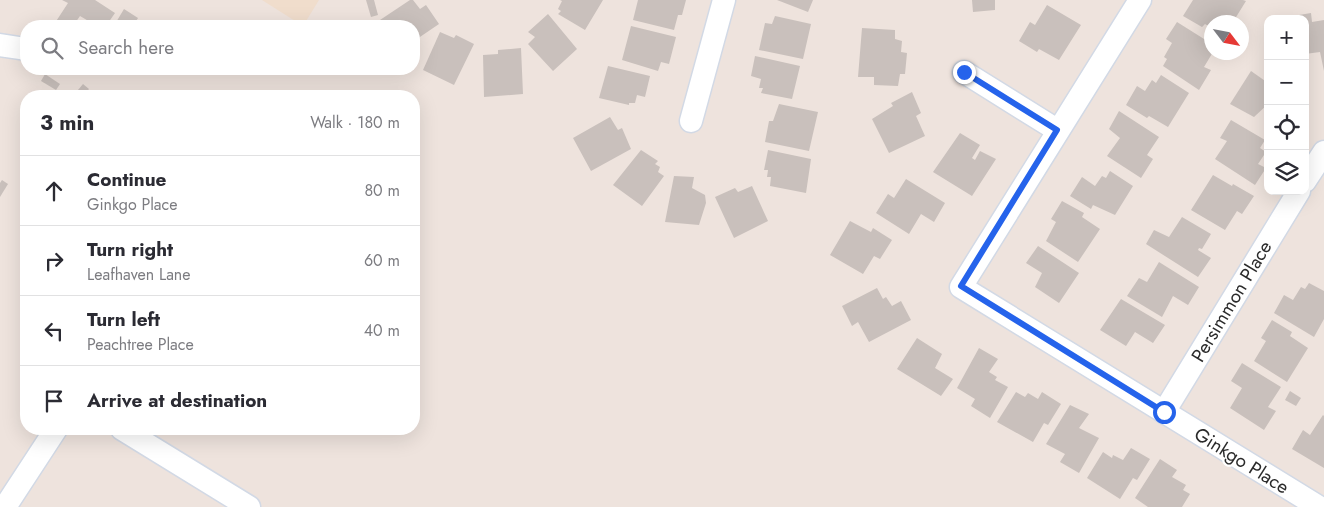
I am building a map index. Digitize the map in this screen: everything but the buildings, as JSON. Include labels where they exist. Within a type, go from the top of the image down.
[{"type":"street","points":[[691,121],[724,0]]},
{"type":"street","points":[[964,72],[1057,130],[1140,0]]},
{"type":"street","points":[[0,45],[20,48]]},
{"type":"street","name":"Ginkgo Place","points":[[1057,130],[961,286],[1319,507]]},
{"type":"street","points":[[1309,176],[1324,152]]},
{"type":"street","name":"Persimmon Place","points":[[1164,412],[1297,195]]},
{"type":"street","points":[[5,507],[52,435]]},
{"type":"street","points":[[132,435],[249,507]]},
{"type":"shaded area","points":[[262,0],[319,0],[307,20],[294,20]]},
{"type":"route","points":[[964,72],[1057,130],[961,286],[1164,412]]}]
